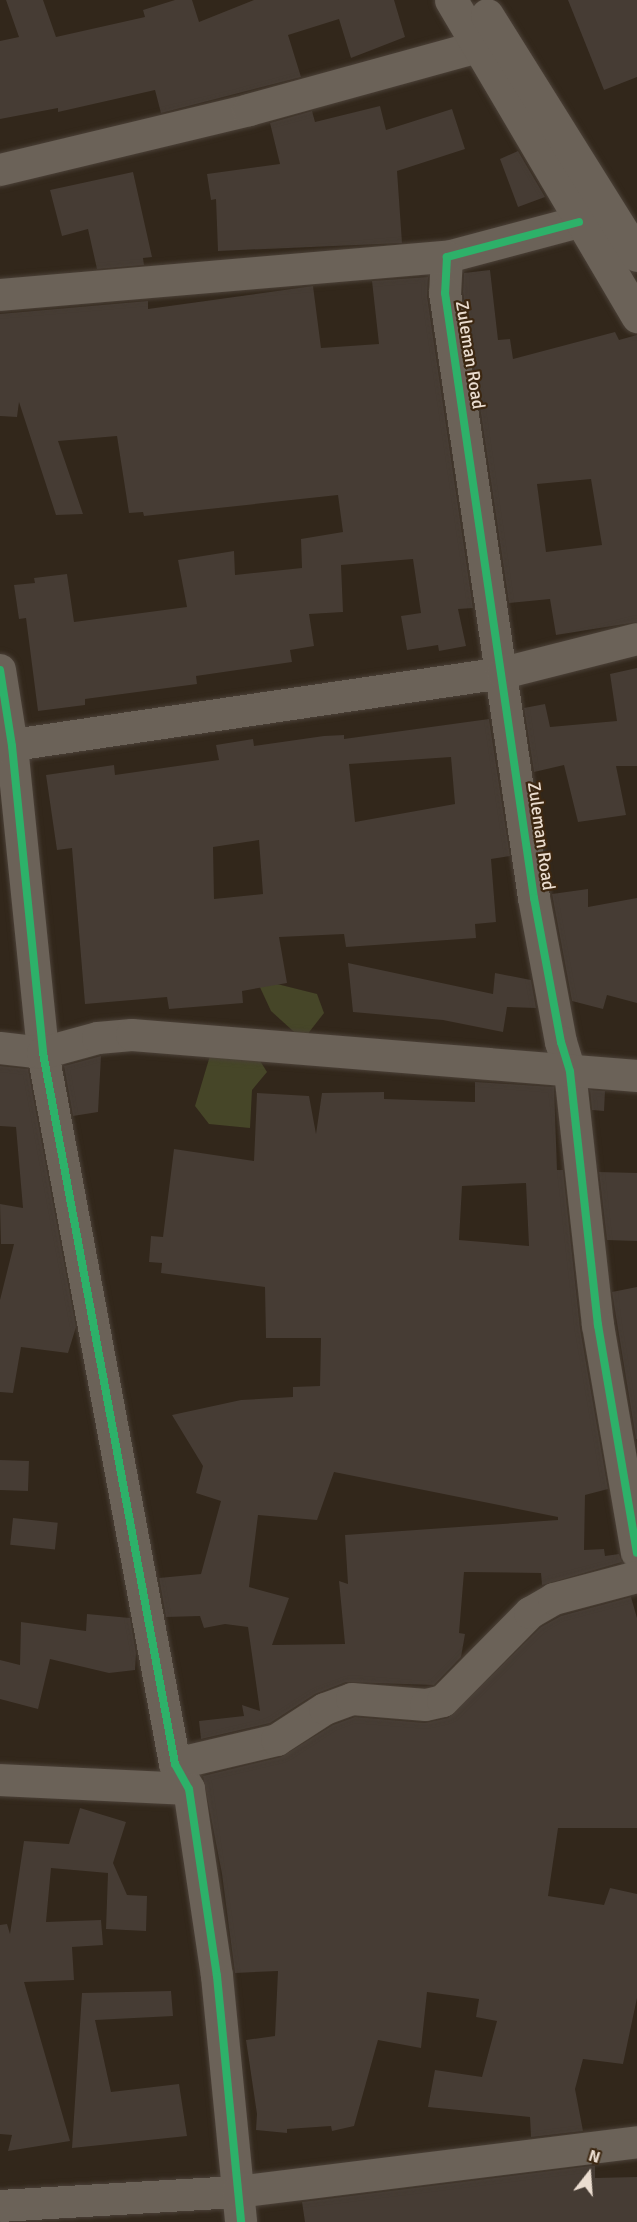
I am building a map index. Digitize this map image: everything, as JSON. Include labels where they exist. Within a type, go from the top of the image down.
[{"type":"main road","points":[[451,0],[481,46],[579,222],[637,316]]},
{"type":"main road","points":[[478,0],[637,255]]},
{"type":"street","points":[[0,170],[249,110],[481,46]]},
{"type":"street","points":[[0,295],[447,257],[579,222]]},
{"type":"street","name":"Zuleman Road","points":[[447,257],[446,293],[534,898],[561,1042],[570,1072],[598,1326],[633,1508],[637,1553]]},
{"type":"street","points":[[6,747],[503,673],[637,639]]},
{"type":"street","points":[[0,670],[6,747],[43,1053],[182,1777],[217,1977],[239,2207]]},
{"type":"street","points":[[0,1048],[43,1053],[98,1038],[132,1035],[637,1076]]},
{"type":"street","points":[[0,1780],[182,1777],[277,1740],[325,1709],[352,1699],[426,1705],[443,1701],[530,1613],[554,1599],[637,1576]]},
{"type":"street","points":[[0,2206],[239,2207],[637,2142]]},
{"type":"shaded area","points":[[265,981],[317,994],[324,1013],[303,1040],[271,1011],[258,983]]},
{"type":"shaded area","points":[[212,1049],[257,1056],[267,1072],[252,1090],[250,1128],[209,1124],[195,1106]]},
{"type":"building","points":[[6,0],[43,0],[56,37],[145,17],[143,10],[175,0],[192,0],[199,22],[254,0],[394,0],[405,37],[351,58],[339,19],[288,35],[301,77],[161,113],[155,90],[58,112],[58,108],[0,119],[0,41],[19,37]]},
{"type":"building","points":[[568,0],[637,0],[637,77],[604,90]]},
{"type":"building","points":[[380,106],[386,130],[452,109],[465,149],[397,171],[402,243],[218,251],[216,199],[211,200],[207,174],[280,164],[270,123],[312,111],[315,122]]},
{"type":"building","points":[[518,151],[545,197],[518,207],[500,159]]},
{"type":"building","points":[[133,172],[152,257],[143,258],[144,265],[97,269],[88,229],[62,236],[50,190]]},
{"type":"building","points":[[490,270],[498,340],[510,339],[513,359],[615,332],[619,340],[637,335],[637,622],[556,635],[550,599],[509,603],[463,292],[464,273]],"holes":[[[591,479],[602,545],[546,552],[537,484]]]},
{"type":"building","points":[[428,277],[427,296],[473,608],[458,609],[466,646],[439,651],[438,645],[407,650],[401,616],[421,613],[413,559],[341,565],[343,612],[309,614],[314,646],[290,650],[292,662],[196,676],[197,684],[85,699],[85,705],[38,711],[26,618],[19,619],[14,585],[35,583],[34,578],[67,574],[74,622],[187,607],[178,560],[234,551],[235,575],[302,568],[301,539],[343,532],[338,495],[144,516],[143,512],[129,513],[117,436],[58,441],[83,514],[56,515],[19,402],[17,417],[0,416],[0,314],[148,301],[148,309],[313,286],[321,348],[379,344],[372,281]]},
{"type":"building","points":[[637,668],[637,766],[616,766],[626,815],[578,822],[564,765],[534,772],[524,708],[545,704],[550,727],[617,721],[610,674]]},
{"type":"building","points":[[489,719],[510,856],[491,859],[496,922],[475,924],[476,938],[346,947],[344,934],[279,937],[287,983],[242,991],[243,1003],[169,1009],[167,997],[85,1004],[72,848],[57,850],[46,775],[114,765],[115,775],[219,760],[216,745],[253,739],[254,746],[324,736],[344,735],[344,739]],"holes":[[[451,757],[455,804],[355,822],[349,764]],[[259,840],[263,894],[214,899],[213,847]]]},
{"type":"building","points":[[588,889],[588,907],[637,898],[637,1003],[607,995],[603,1009],[572,1001],[552,894]]},
{"type":"building","points":[[348,963],[493,994],[495,973],[531,980],[536,1008],[507,1007],[503,1032],[443,1020],[353,1012]]},
{"type":"building","points":[[101,1056],[98,1112],[73,1116],[64,1066]]},
{"type":"building","points":[[0,1066],[28,1069],[76,1327],[68,1353],[21,1347],[13,1393],[0,1392],[0,1300],[14,1244],[1,1244],[0,1204],[23,1208],[16,1127],[0,1126]]},
{"type":"building","points":[[475,1082],[554,1087],[557,1170],[563,1170],[580,1328],[608,1489],[585,1495],[584,1550],[604,1549],[605,1556],[619,1554],[622,1562],[542,1585],[541,1573],[464,1572],[459,1633],[465,1634],[461,1657],[434,1685],[346,1682],[315,1694],[270,1723],[201,1739],[199,1721],[244,1716],[242,1705],[260,1711],[248,1627],[225,1624],[204,1628],[200,1616],[166,1617],[159,1578],[201,1574],[221,1501],[196,1493],[203,1466],[172,1415],[241,1400],[293,1397],[293,1387],[320,1386],[321,1338],[266,1338],[265,1287],[161,1273],[162,1263],[149,1262],[151,1236],[163,1237],[174,1149],[254,1161],[257,1093],[309,1096],[316,1134],[322,1093],[384,1092],[384,1099],[475,1102]],"holes":[[[526,1183],[529,1246],[459,1240],[462,1186]],[[334,1472],[558,1517],[558,1520],[345,1535],[348,1584],[339,1581],[345,1644],[272,1645],[289,1598],[249,1587],[258,1515],[317,1520]]]},
{"type":"building","points":[[590,1090],[605,1091],[604,1111],[592,1110]]},
{"type":"building","points":[[599,1172],[637,1173],[637,1241],[607,1240]]},
{"type":"building","points":[[637,1287],[637,1439],[636,1439],[612,1292]]},
{"type":"building","points":[[0,1460],[29,1461],[28,1491],[0,1490]]},
{"type":"building","points":[[13,1518],[58,1523],[55,1550],[10,1545]]},
{"type":"building","points":[[631,1597],[637,1618],[637,1828],[558,1828],[548,1896],[604,1905],[610,1888],[637,1894],[637,1998],[623,2064],[583,2059],[575,2089],[583,2131],[531,2137],[530,2117],[428,2107],[435,2070],[482,2077],[497,2021],[476,2017],[479,1999],[427,1992],[421,2048],[378,2040],[354,2126],[332,2131],[331,2126],[287,2129],[287,2133],[256,2130],[257,2114],[246,2040],[275,2036],[278,1971],[235,1973],[222,1874],[203,1776],[281,1757],[333,1725],[355,1717],[425,1723],[448,1718],[541,1627],[561,1616]]},
{"type":"building","points":[[87,1614],[130,1618],[136,1653],[135,1670],[109,1673],[50,1659],[38,1709],[0,1699],[0,1660],[20,1665],[21,1622],[86,1631]]},
{"type":"building","points":[[80,1808],[126,1822],[113,1863],[127,1895],[147,1896],[146,1931],[106,1929],[108,1873],[51,1868],[46,1922],[101,1920],[103,1945],[72,1947],[74,1980],[24,1982],[70,2141],[8,2151],[12,2135],[0,2134],[0,1925],[7,1924],[10,1934],[24,1841],[69,1844]]},
{"type":"building","points":[[171,1991],[173,2016],[95,2020],[111,2092],[179,2084],[187,2136],[72,2148],[82,1993]]},
{"type":"building","points":[[595,2166],[595,2178],[637,2177],[637,2222],[305,2222],[302,2202]]},
{"type":"cycle path","points":[[579,222],[447,257],[445,293],[534,898],[561,1042],[570,1072],[598,1325],[637,1553]]},
{"type":"cycle path","points":[[0,670],[12,746],[43,1053],[175,1764],[189,1789],[217,1976],[241,2222]]}]
